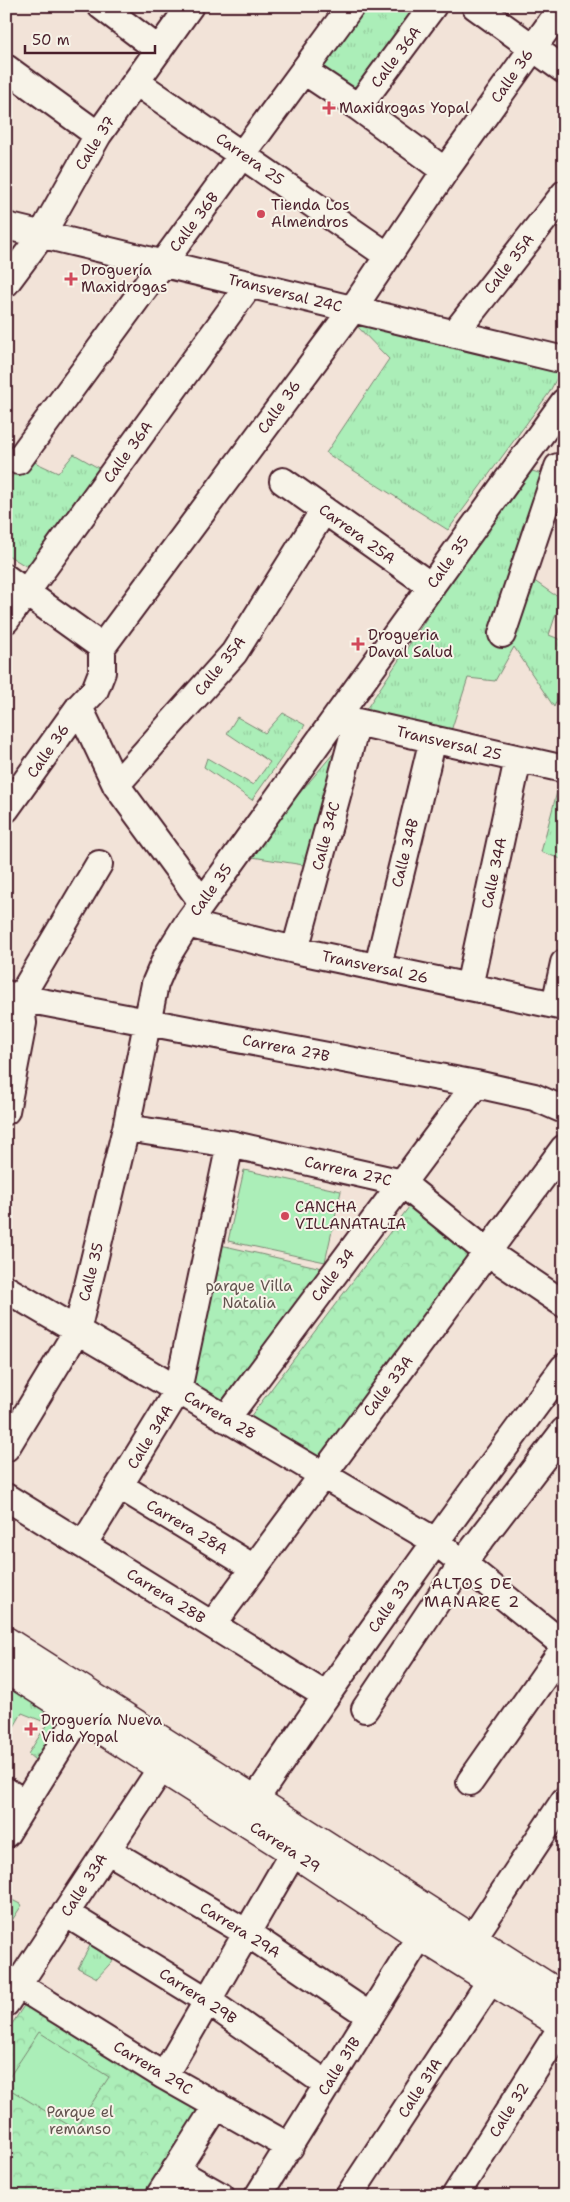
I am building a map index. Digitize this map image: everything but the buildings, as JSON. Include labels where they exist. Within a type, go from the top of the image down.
[{"type":"main road","name":"Carrera 29","points":[[6,1641],[255,1800],[299,1842],[420,1936],[563,2025]]},
{"type":"main road","name":"Carrera 29","points":[[6,1669],[162,1767],[473,1938],[564,1997]]},
{"type":"street","points":[[101,6],[159,50]]},
{"type":"street","name":"Calle 37","points":[[6,283],[41,236],[98,135],[190,6]]},
{"type":"street","name":"Calle 36B","points":[[18,461],[351,6]]},
{"type":"street","name":"Calle 36A","points":[[358,107],[433,6]]},
{"type":"street","points":[[475,6],[564,70]]},
{"type":"street","name":"Calle 36","points":[[6,809],[79,707],[95,690],[102,672],[102,647],[352,310],[445,172],[562,6]]},
{"type":"street","points":[[6,68],[98,135]]},
{"type":"street","points":[[304,71],[358,107],[445,172]]},
{"type":"street","name":"Carrera 25","points":[[136,82],[244,154],[388,256]]},
{"type":"street","name":"Calle 35A","points":[[454,334],[564,194]]},
{"type":"street","points":[[6,208],[41,236]]},
{"type":"street","name":"Transversal 24C","points":[[6,226],[41,236],[164,263],[564,360]]},
{"type":"street","name":"Calle 36A","points":[[6,620],[16,585],[250,284]]},
{"type":"street","name":"Calle 35","points":[[6,1448],[77,1331],[126,1128],[155,984],[167,956],[202,902],[345,722],[431,586],[564,402]]},
{"type":"street","points":[[502,634],[561,468],[522,460]]},
{"type":"street","name":"Carrera 25A","points":[[283,481],[431,586]]},
{"type":"street","name":"Calle 35A","points":[[116,785],[234,652],[324,510]]},
{"type":"street","points":[[16,585],[102,647]]},
{"type":"street","points":[[79,707],[116,785],[202,902]]},
{"type":"street","name":"Transversal 25","points":[[345,722],[518,759],[562,764]]},
{"type":"street","name":"Calle 34C","points":[[295,950],[345,722]]},
{"type":"street","name":"Calle 34B","points":[[378,966],[433,740]]},
{"type":"street","name":"Calle 34A","points":[[469,987],[518,759]]},
{"type":"street","points":[[6,1111],[23,1023],[11,1000],[99,864]]},
{"type":"street","name":"Transversal 26","points":[[187,924],[295,950],[378,966],[559,1006]]},
{"type":"street","points":[[559,1006],[564,963]]},
{"type":"street","name":"Carrera 27B","points":[[11,1000],[147,1022],[476,1084],[534,1097],[564,1110]]},
{"type":"street","name":"Calle 34","points":[[226,1419],[476,1084]]},
{"type":"street","name":"Carrera 27C","points":[[126,1128],[230,1144],[402,1183],[487,1252],[564,1304]]},
{"type":"street","name":"Calle 34A","points":[[83,1545],[178,1390],[230,1144]]},
{"type":"street","name":"Calle 33A","points":[[212,1624],[564,1148]]},
{"type":"street","name":"Carrera 28","points":[[6,1289],[435,1541],[564,1646]]},
{"type":"street","name":"Calle 33","points":[[255,1800],[325,1695],[435,1541],[564,1367]]},
{"type":"street","points":[[365,1710],[462,1564],[564,1431]]},
{"type":"street","name":"Carrera 28A","points":[[120,1486],[254,1568]]},
{"type":"street","name":"Carrera 28B","points":[[6,1497],[325,1695]]},
{"type":"street","points":[[470,1782],[564,1646]]},
{"type":"street","points":[[6,1834],[16,1797],[80,1714]]},
{"type":"street","name":"Calle 33A","points":[[12,1994],[162,1767]]},
{"type":"street","points":[[473,1938],[556,1830],[564,1801]]},
{"type":"street","points":[[164,2076],[299,1842]]},
{"type":"street","name":"Carrera 29A","points":[[107,1850],[247,1933],[370,2016]]},
{"type":"street","name":"Carrera 29B","points":[[65,1913],[208,2000],[328,2085]]},
{"type":"street","name":"Calle 31B","points":[[258,2196],[420,1936]]},
{"type":"street","name":"Calle 31A","points":[[349,2196],[491,1980]]},
{"type":"street","name":"Carrera 29C","points":[[12,1994],[217,2105],[290,2147]]},
{"type":"street","name":"Calle 32","points":[[455,2196],[563,2025]]},
{"type":"street","points":[[159,2196],[217,2105]]},
{"type":"street","points":[[175,2170],[221,2196]]},
{"type":"green space","points":[[356,6],[422,6],[352,102],[309,71]]},
{"type":"green space","points":[[351,320],[560,372],[549,393],[448,530],[326,453],[389,359]]},
{"type":"green space","points":[[74,454],[102,470],[29,568],[6,554],[6,483],[28,459],[58,473]]},
{"type":"green space","points":[[526,469],[564,481],[564,495],[533,580],[553,594],[562,596],[549,635],[564,641],[564,684],[554,707],[514,647],[495,681],[468,678],[451,731],[365,711]]},
{"type":"green space","points":[[283,713],[305,725],[252,800],[204,767],[207,758],[253,785],[270,762],[227,733],[237,717],[265,733]]},
{"type":"green space","points":[[350,734],[310,866],[246,856]]},
{"type":"green space","points":[[561,777],[564,778],[564,860],[541,852]]},
{"type":"green space","name":"CANCHA VILLANATALIA","points":[[244,1170],[341,1191],[325,1262],[228,1241]]},
{"type":"green space","points":[[415,1199],[485,1249],[334,1469],[250,1417]]},
{"type":"green space","name":"parque Villa Natalia","points":[[216,1244],[322,1268],[222,1400],[190,1381]]},
{"type":"green space","points":[[6,1670],[54,1703],[42,1721],[22,1713],[7,1739]]},
{"type":"green space","points":[[56,1710],[74,1717],[42,1766],[28,1754]]},
{"type":"green space","points":[[6,1897],[22,1905],[9,1925],[6,1923]]},
{"type":"green space","points":[[94,1938],[119,1954],[97,1978],[78,1968]]},
{"type":"green space","name":"Parque el remanso","points":[[29,1998],[201,2114],[152,2196],[6,2196],[6,2033]]},
{"type":"green space","points":[[39,2032],[109,2077],[75,2129],[6,2087],[6,2082]]},
{"type":"place","name":"Maxidrogas Yopal","points":[[329,108]]},
{"type":"place","name":"Tienda Los Almendros","points":[[261,214]]},
{"type":"place","name":"Droguería Maxidrogas","points":[[71,279]]},
{"type":"place","name":"Drogueria Daval Salud","points":[[358,644]]},
{"type":"place","name":"CANCHA VILLANATALIA","points":[[285,1216]]},
{"type":"place","name":"Droguería Nueva Vida Yopal","points":[[31,1729]]},
{"type":"district","name":"ALTOS DE MANARE 2","points":[[472,1592]]}]
